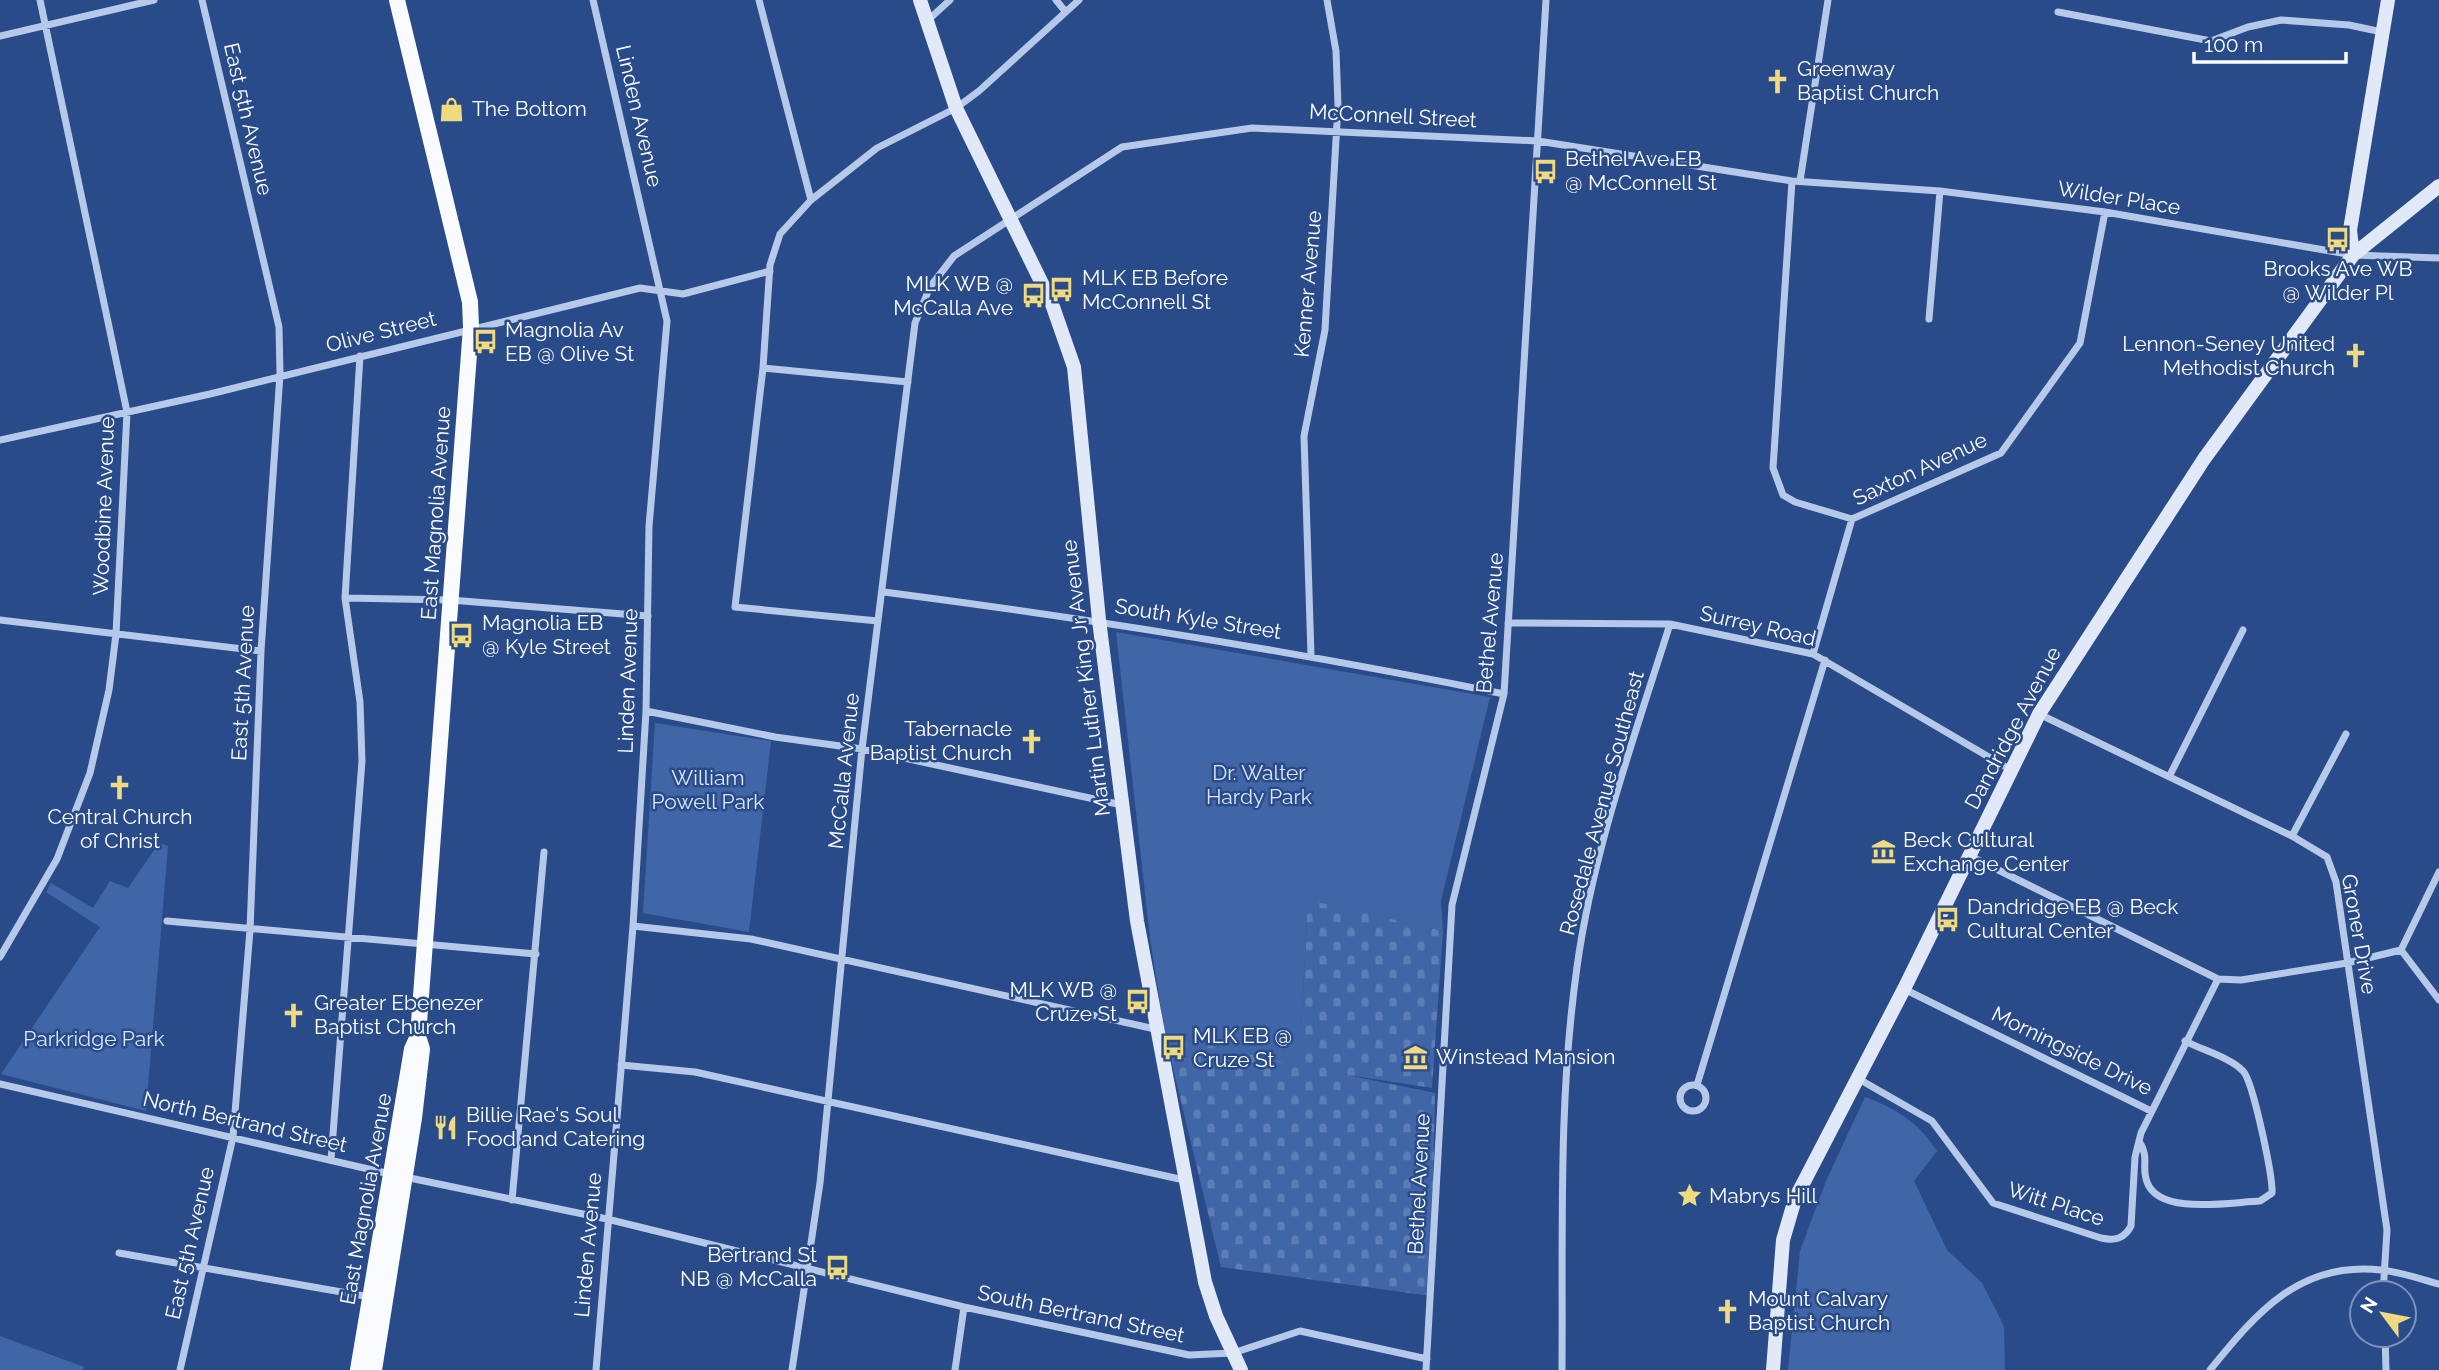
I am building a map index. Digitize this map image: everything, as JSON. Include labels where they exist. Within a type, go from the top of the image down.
[{"type":"main road","name":"East Magnolia Avenue","points":[[358,1370],[370,1297],[399,1176],[422,1056],[418,1036],[471,327],[470,302],[397,0]]},
{"type":"main road","name":"East Magnolia Avenue","points":[[374,1370],[399,1176]]},
{"type":"street","name":"Woodbine Avenue","points":[[0,957],[45,883],[75,815],[90,772],[109,690],[116,634],[127,412],[40,0]]},
{"type":"street","points":[[0,36],[154,0]]},
{"type":"street","name":"East 5th Avenue","points":[[180,1370],[233,1137],[250,930],[261,651],[280,374],[279,327],[202,0]]},
{"type":"street","name":"Linden Avenue","points":[[593,0],[662,290],[667,330],[649,526],[646,711],[632,926],[596,1370]]},
{"type":"street","points":[[759,0],[811,200]]},
{"type":"street","name":"Martin Luther King Jr Avenue","points":[[920,0],[956,108],[1011,217],[1060,324],[1074,367],[1100,620],[1137,921],[1155,1029],[1205,1282],[1241,1370]]},
{"type":"street","points":[[926,22],[950,0]]},
{"type":"street","points":[[1056,0],[1065,11]]},
{"type":"street","points":[[878,621],[736,607],[763,368],[771,255],[780,234],[811,200],[877,148],[956,108],[1006,69],[1079,0]]},
{"type":"street","name":"Kenner Avenue","points":[[1311,655],[1304,436],[1325,330],[1337,130],[1336,51],[1327,0]]},
{"type":"street","name":"Bethel Avenue","points":[[1426,1370],[1452,905],[1504,694],[1546,0]]},
{"type":"street","points":[[1828,0],[1796,181],[1773,468],[1783,495],[1795,502],[1852,519]]},
{"type":"street","points":[[2353,255],[2350,230],[2388,0]]},
{"type":"street","points":[[2058,12],[2211,41],[2248,27],[2281,20],[2349,25],[2382,32]]},
{"type":"street","name":"McConnell Street","points":[[1011,217],[1122,147],[1252,128],[1538,141],[1796,181]]},
{"type":"street","name":"Wilder Place","points":[[1796,181],[1940,191],[2105,212],[2353,255],[2439,258]]},
{"type":"street","name":"Dandridge Avenue","points":[[1773,1370],[1783,1241],[1795,1199],[1904,989],[2059,678],[2204,459],[2353,255],[2439,186]]},
{"type":"street","points":[[1929,319],[1940,191]]},
{"type":"street","name":"Saxton Avenue","points":[[1813,654],[1852,519],[2001,453],[2080,343],[2105,212]]},
{"type":"street","name":"McCalla Avenue","points":[[792,1370],[809,1270],[862,749],[918,313],[941,269],[966,246],[1011,217]]},
{"type":"street","name":"Olive Street","points":[[0,440],[127,412],[640,288],[684,294],[770,271]]},
{"type":"street","points":[[331,1160],[363,730],[345,598],[360,356]]},
{"type":"street","points":[[763,368],[908,382]]},
{"type":"street","name":"South Kyle Street","points":[[884,592],[1100,620],[1311,655],[1504,694]]},
{"type":"street","points":[[345,598],[450,600],[648,616]]},
{"type":"street","points":[[0,620],[261,651]]},
{"type":"street","name":"Surrey Road","points":[[1508,623],[1670,624],[1813,654],[2011,771]]},
{"type":"street","name":"Rosedale Avenue Southeast","points":[[1562,1370],[1567,1076],[1577,964],[1609,824],[1670,624]]},
{"type":"street","points":[[2170,775],[2243,630]]},
{"type":"street","points":[[1697,1085],[1825,660]]},
{"type":"street","points":[[646,711],[775,737],[862,749],[1123,806]]},
{"type":"street","name":"Groner Drive","points":[[2039,714],[2170,775],[2292,836],[2326,857],[2336,882],[2387,1230],[2383,1279]]},
{"type":"street","points":[[2292,836],[2346,734]]},
{"type":"street","points":[[512,1200],[544,852]]},
{"type":"street","points":[[1970,856],[2218,979],[2241,980],[2347,963],[2402,950]]},
{"type":"street","points":[[2402,950],[2439,872]]},
{"type":"street","points":[[167,921],[536,954]]},
{"type":"street","points":[[632,926],[751,939],[1155,1029]]},
{"type":"street","points":[[2402,950],[2439,1000]]},
{"type":"street","name":"Morningside Drive","points":[[1904,989],[2151,1111],[2218,979]]},
{"type":"street","points":[[2138,1141],[2147,1153],[2146,1181],[2152,1191],[2170,1203],[2260,1201],[2272,1193],[2268,1162],[2248,1077],[2237,1066],[2185,1041]]},
{"type":"street","points":[[621,1065],[695,1072],[1184,1180]]},
{"type":"street","name":"Witt Place","points":[[1856,1077],[1932,1121],[1993,1203],[2101,1238],[2122,1237],[2131,1226],[2138,1141],[2151,1111]]},
{"type":"street","name":"North Bertrand Street","points":[[0,1084],[399,1176],[607,1219],[809,1270]]},
{"type":"street","points":[[119,1253],[370,1297]]},
{"type":"street","points":[[2210,1370],[2246,1328],[2289,1289],[2313,1276],[2359,1269],[2383,1270],[2439,1284]]},
{"type":"street","name":"South Bertrand Street","points":[[809,1270],[964,1307],[1189,1355],[1233,1353],[1300,1331],[1427,1359]]},
{"type":"street","points":[[954,1370],[964,1307]]},
{"type":"street","points":[[2385,1349],[2386,1370]]},
{"type":"green space","name":"Dr. Walter Hardy Park","points":[[1116,632],[1490,697],[1441,901],[1443,931],[1308,901],[1299,1067],[1165,1035],[1150,938]]},
{"type":"green space","name":"William Powell Park","points":[[655,723],[771,741],[749,932],[643,913]]},
{"type":"green space","name":"Parkridge Park","points":[[159,843],[168,846],[146,1111],[1,1074],[100,927],[46,892],[51,883],[93,908],[110,881],[128,888]]},
{"type":"green space","points":[[1308,900],[1443,931],[1432,1088],[1342,1074],[1435,1093],[1431,1296],[1221,1267],[1165,1035],[1299,1066]]},
{"type":"green space","points":[[1865,1097],[1906,1118],[1923,1132],[1937,1151],[1914,1181],[1947,1250],[1982,1283],[1999,1316],[2004,1327],[2005,1370],[1788,1370],[1800,1251],[1826,1181]]},
{"type":"green space","points":[[0,1336],[84,1367],[83,1370],[0,1370]]},
{"type":"place","name":"Greenway Baptist Church","points":[[1777,81]]},
{"type":"place","name":"The Bottom","points":[[452,109]]},
{"type":"place","name":"Bethel Ave EB @ McConnell St","points":[[1545,171]]},
{"type":"place","name":"Brooks Ave WB @ Wilder Pl","points":[[2338,240]]},
{"type":"place","name":"MLK EB Before McConnell St","points":[[1062,290]]},
{"type":"place","name":"MLK WB @ McCalla Ave","points":[[1033,296]]},
{"type":"place","name":"Magnolia Av EB @ Olive St","points":[[485,342]]},
{"type":"place","name":"Lennon-Seney United Methodist Church","points":[[2355,356]]},
{"type":"place","name":"Magnolia EB @ Kyle Street","points":[[462,635]]},
{"type":"place","name":"Tabernacle Baptist Church","points":[[1032,741]]},
{"type":"place","name":"Central Church of Christ","points":[[120,788]]},
{"type":"place","name":"Beck Cultural Exchange Center","points":[[1883,852]]},
{"type":"place","name":"Dandridge EB @ Beck Cultural Center","points":[[1947,919]]},
{"type":"place","name":"MLK WB @ Cruze St","points":[[1137,1002]]},
{"type":"place","name":"Greater Ebenezer Baptist Church","points":[[294,1015]]},
{"type":"place","name":"MLK EB @ Cruze St","points":[[1173,1048]]},
{"type":"place","name":"Winstead Mansion","points":[[1416,1057]]},
{"type":"place","name":"Billie Rae's Soul Food and Catering","points":[[446,1127]]},
{"type":"place","name":"Mabrys Hill","points":[[1689,1196]]},
{"type":"place","name":"Bertrand St NB @ McCalla","points":[[837,1267]]},
{"type":"place","name":"Mount Calvary Baptist Church","points":[[1728,1311]]}]
